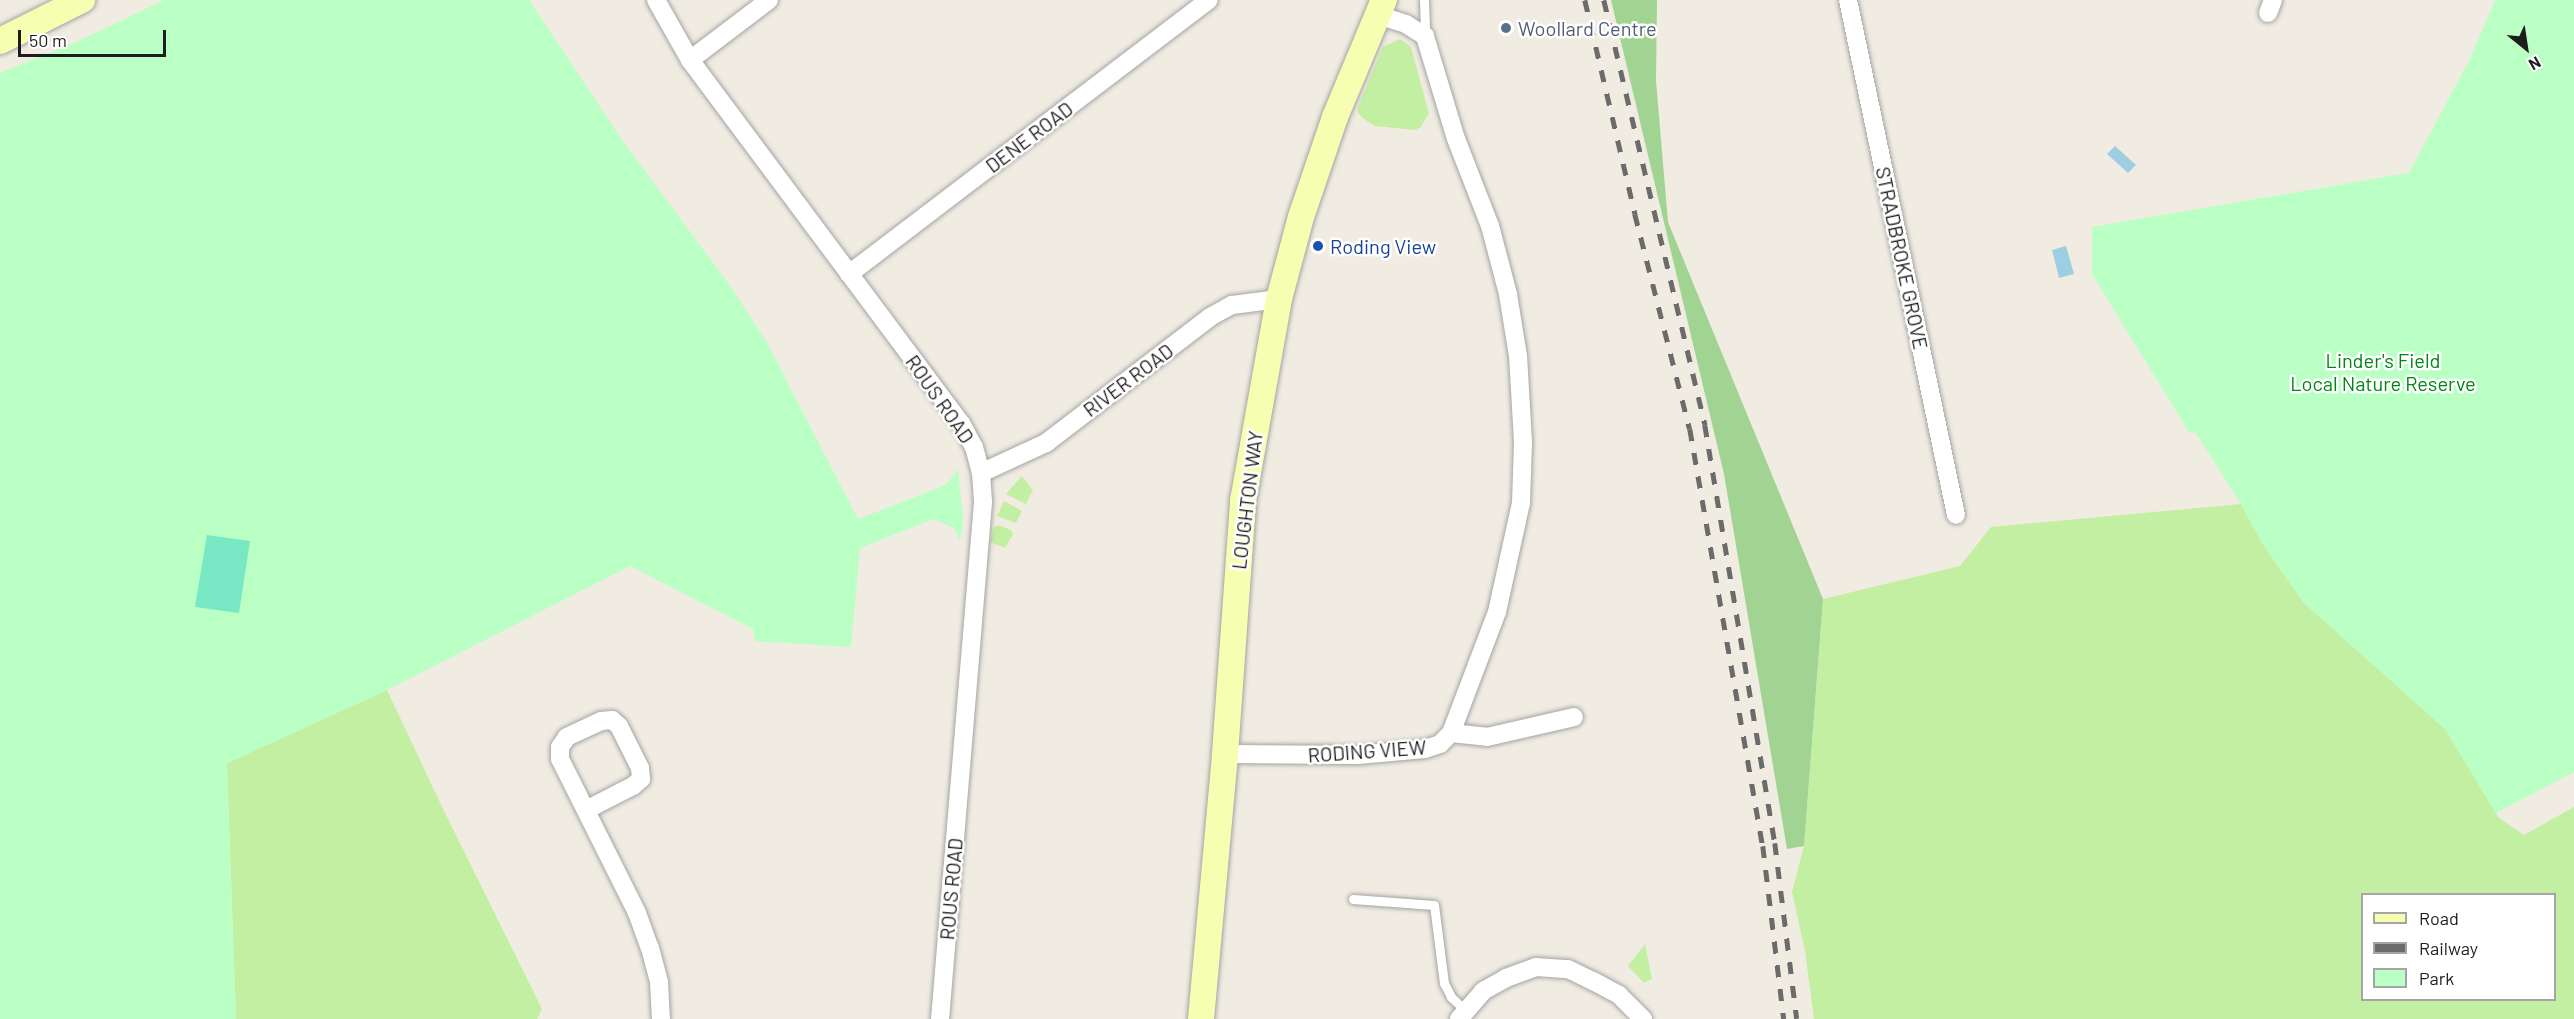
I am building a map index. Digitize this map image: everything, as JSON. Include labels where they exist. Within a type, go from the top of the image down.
[{"type":"street","points":[[0,40],[82,0]]},
{"type":"street","name":"ROUS ROAD","points":[[656,0],[690,60],[961,423],[974,447],[981,473],[983,502],[940,1019]]},
{"type":"street","points":[[690,60],[769,0]]},
{"type":"street","name":"DENE ROAD","points":[[849,274],[1209,0]]},
{"type":"street","name":"STRADBROKE GROVE","points":[[1848,0],[1956,515]]},
{"type":"street","points":[[1381,7],[1425,36]]},
{"type":"street","name":"LOUGHTON WAY","points":[[1201,1019],[1225,754],[1243,501],[1279,299],[1301,217],[1323,151],[1381,7]]},
{"type":"street","name":"RODING VIEW","points":[[1225,754],[1358,755],[1425,749],[1440,744],[1451,733],[1497,612],[1521,503],[1523,442],[1518,356],[1508,294],[1490,226],[1456,139],[1425,36]]},
{"type":"street","name":"RIVER ROAD","points":[[981,473],[1046,443],[1210,317],[1232,305],[1279,299]]},
{"type":"street","points":[[1451,733],[1487,737],[1574,717]]},
{"type":"street","points":[[586,810],[633,786],[641,779],[640,768],[619,726],[612,720],[601,721],[567,738],[560,747],[560,759],[636,913],[650,948],[659,982],[661,1019]]},
{"type":"street","points":[[1462,1014],[1483,991],[1506,978],[1536,967],[1568,969],[1593,981],[1619,995],[1643,1019]]},
{"type":"lane","points":[[1424,0],[1425,36]]},
{"type":"lane","points":[[1353,899],[1434,905],[1444,983],[1462,1014]]},
{"type":"green space","points":[[164,0],[529,0],[624,143],[731,287],[766,341],[858,519],[946,485],[958,469],[963,520],[960,541],[954,528],[934,519],[860,548],[851,647],[755,641],[753,629],[630,566],[387,690],[227,763],[236,1019],[0,1019],[0,73],[83,39]]},
{"type":"green space","points":[[1611,0],[1657,0],[1656,81],[1668,222],[1823,599],[1804,846],[1787,849],[1724,474]]},
{"type":"green space","name":"Linder's Field Local Nature Reserve","points":[[2495,0],[2574,0],[2574,772],[2496,813],[2445,729],[2303,602],[2262,543],[2241,504],[2196,433],[2189,432],[2092,274],[2092,227],[2409,173],[2470,59]]},
{"type":"green space","points":[[1400,39],[1411,47],[1429,113],[1421,127],[1415,130],[1375,126],[1358,113],[1358,107],[1383,47]]},
{"type":"green space","points":[[1022,476],[1033,490],[1026,504],[1006,494]]},
{"type":"green space","points":[[1004,501],[1022,511],[1016,523],[997,516]]},
{"type":"green space","points":[[2241,504],[2262,543],[2303,602],[2445,729],[2499,818],[2524,835],[2574,807],[2574,1019],[1814,1019],[1805,951],[1792,892],[1804,846],[1823,599],[1960,566],[1991,527]]},
{"type":"green space","points":[[998,525],[1011,530],[1013,534],[1005,548],[990,542],[994,527]]},
{"type":"green space","points":[[207,535],[250,541],[239,613],[195,607]]},
{"type":"green space","points":[[387,690],[542,1009],[537,1019],[236,1019],[227,763]]},
{"type":"green space","points":[[1645,944],[1652,979],[1644,983],[1628,966]]},
{"type":"water","points":[[2115,146],[2136,165],[2128,173],[2107,154]]},
{"type":"water","points":[[2066,246],[2074,274],[2059,278],[2052,250]]},
{"type":"railway","points":[[1585,0],[1635,214],[1690,429],[1763,846],[1784,1019]]},
{"type":"railway","points":[[1604,0],[1705,425],[1775,843],[1797,1019]]},
{"type":"place","name":"Woollard Centre","points":[[1506,28]]},
{"type":"place","name":"Roding View","points":[[1318,246]]}]
